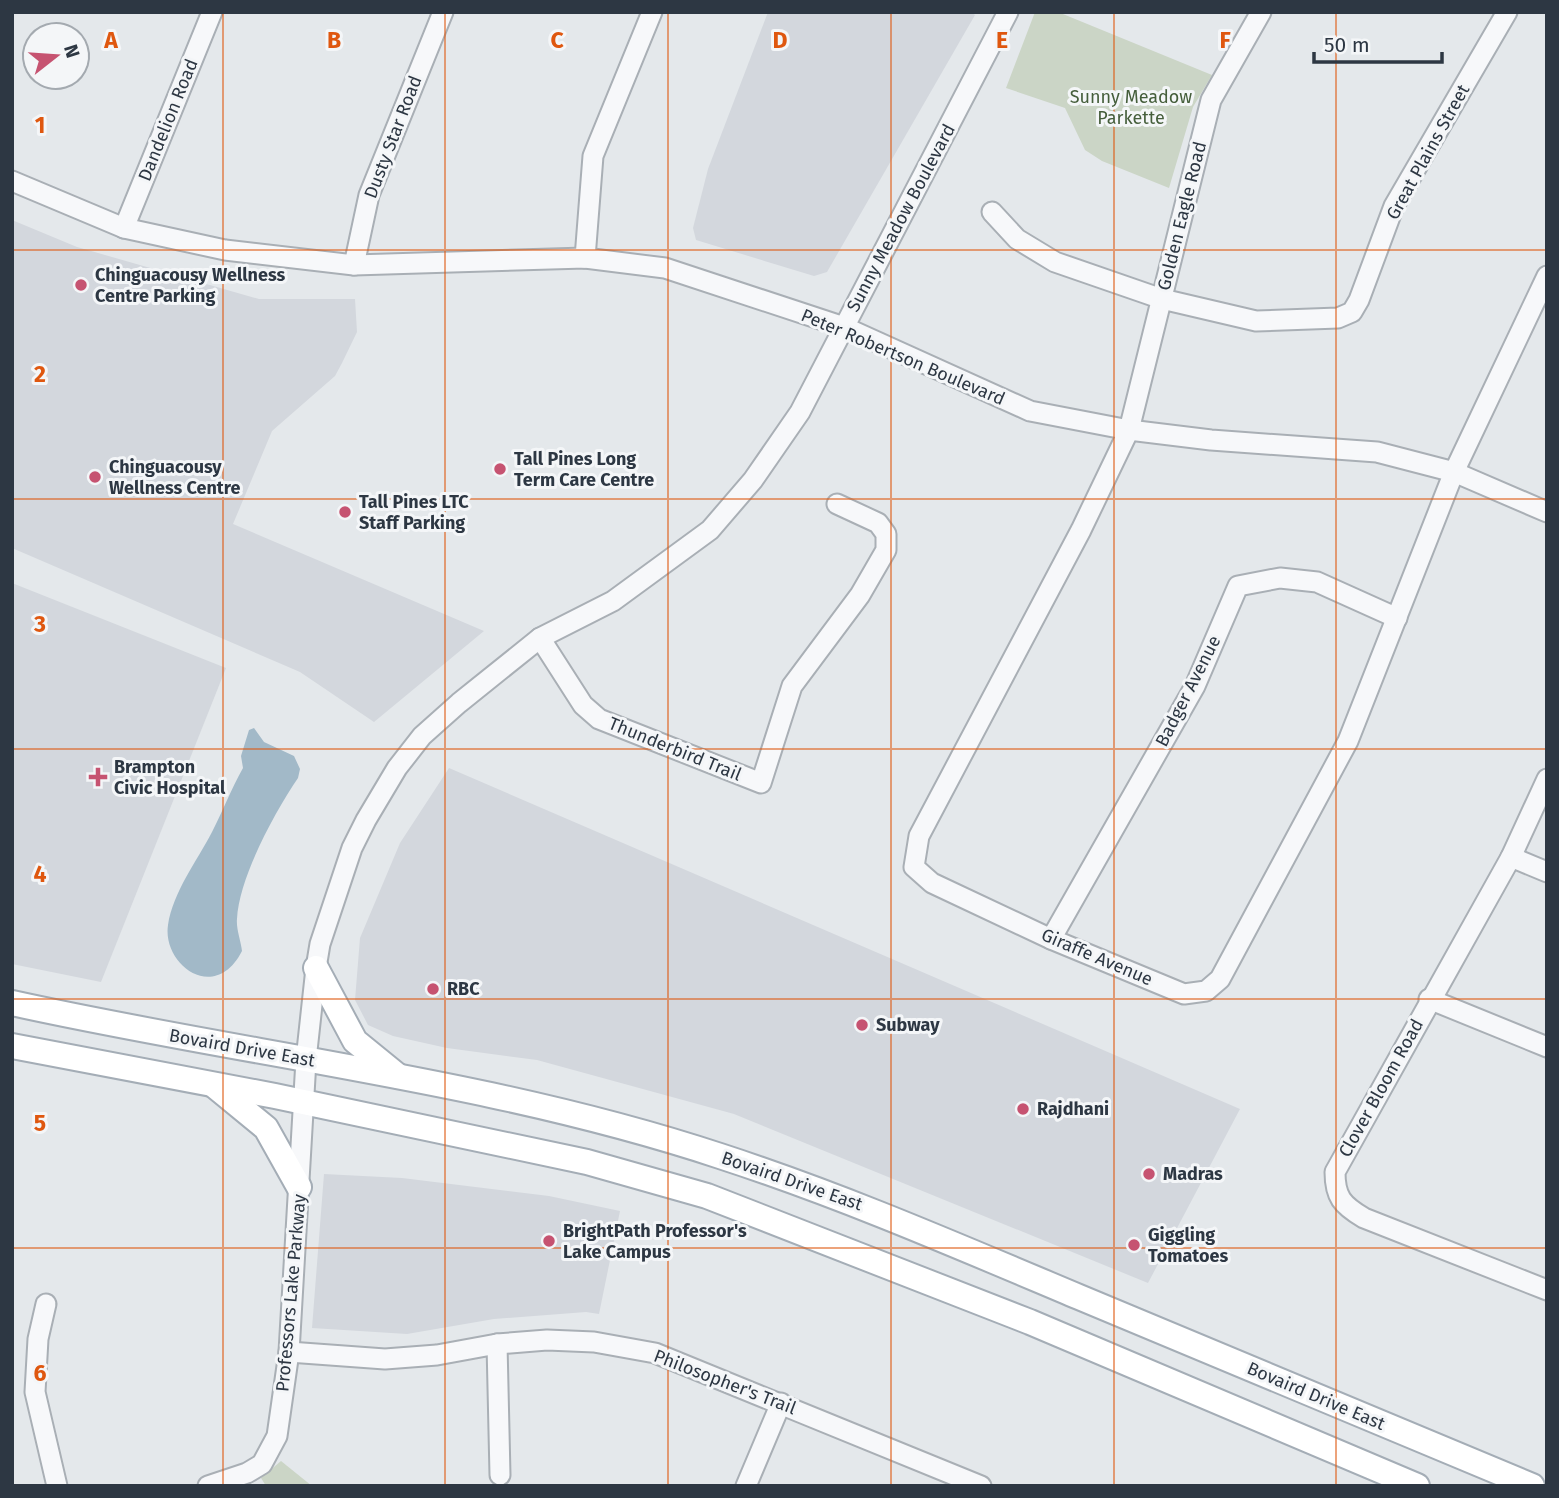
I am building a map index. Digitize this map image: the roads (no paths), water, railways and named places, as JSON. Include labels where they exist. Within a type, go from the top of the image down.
[{"type":"main road","points":[[316,968],[355,1041],[401,1079]]},
{"type":"main road","name":"Bovaird Drive East","points":[[12,1003],[108,1025],[306,1060],[600,1121],[718,1155],[883,1213],[1532,1486]]},
{"type":"main road","points":[[12,1046],[587,1162],[707,1196],[1030,1322],[1417,1486]]},
{"type":"main road","points":[[215,1086],[266,1128],[299,1187]]},
{"type":"street","name":"Dandelion Road","points":[[124,228],[212,12]]},
{"type":"street","name":"Dusty Star Road","points":[[354,265],[369,195],[443,12]]},
{"type":"street","points":[[585,258],[593,156],[652,12]]},
{"type":"street","name":"Sunny Meadow Boulevard","points":[[306,1060],[320,944],[352,848],[397,768],[422,736],[540,638],[614,601],[710,530],[753,480],[800,412],[1008,12]]},
{"type":"street","name":"Golden Eagle Road","points":[[1129,430],[1211,100],[1261,12]]},
{"type":"street","name":"Great Plains Street","points":[[1162,299],[1256,321],[1338,318],[1352,312],[1394,206],[1507,12]]},
{"type":"street","name":"Peter Robertson Boulevard","points":[[12,181],[124,228],[225,250],[354,265],[585,258],[665,268],[844,327],[1030,411],[1129,430],[1211,440],[1377,452],[1454,472],[1547,512]]},
{"type":"street","points":[[992,212],[1017,239],[1055,262],[1162,299]]},
{"type":"street","name":"Giraffe Avenue","points":[[1129,430],[1081,530],[919,836],[914,867],[932,883],[1051,939],[1185,993],[1206,991],[1220,979],[1348,741],[1454,472],[1547,276]]},
{"type":"street","name":"Thunderbird Trail","points":[[540,638],[583,705],[599,719],[761,783],[792,686],[860,595],[886,550],[886,534],[878,523],[837,504]]},
{"type":"street","name":"Badger Avenue","points":[[1051,939],[1195,687],[1238,586],[1280,578],[1317,582],[1397,618]]},
{"type":"street","name":"Clover Bloom Road","points":[[1547,779],[1511,857],[1429,999],[1335,1172],[1335,1189],[1347,1208],[1364,1218],[1547,1290]]},
{"type":"street","points":[[1511,857],[1547,872]]},
{"type":"street","points":[[1429,999],[1547,1047]]},
{"type":"street","name":"Professors Lake Parkway","points":[[208,1486],[247,1473],[262,1464],[277,1436],[289,1352],[306,1060]]},
{"type":"street","points":[[47,1304],[38,1339],[36,1392],[57,1486]]},
{"type":"street","name":"Philosopher's Trail","points":[[289,1352],[385,1359],[547,1340],[593,1342],[655,1353],[981,1486]]},
{"type":"street","points":[[497,1344],[500,1475]]},
{"type":"street","points":[[747,1486],[781,1403]]},
{"type":"water","points":[[254,728],[264,742],[294,756],[300,769],[298,778],[260,846],[244,884],[237,919],[242,951],[231,967],[218,975],[205,977],[182,965],[173,953],[168,940],[168,925],[180,889],[243,768],[241,756],[249,730]]},
{"type":"place","name":"Chinguacousy Wellness Centre Parking","points":[[81,285]]},
{"type":"place","name":"Tall Pines Long Term Care Centre","points":[[500,469]]},
{"type":"place","name":"Chinguacousy Wellness Centre","points":[[95,477]]},
{"type":"place","name":"Tall Pines LTC Staff Parking","points":[[345,512]]},
{"type":"place","name":"Brampton Civic Hospital","points":[[98,777]]},
{"type":"place","name":"RBC","points":[[433,989]]},
{"type":"place","name":"Subway","points":[[862,1025]]},
{"type":"place","name":"Rajdhani","points":[[1023,1109]]},
{"type":"place","name":"Madras","points":[[1149,1174]]},
{"type":"place","name":"BrightPath Professor's Lake Campus","points":[[549,1241]]},
{"type":"place","name":"Giggling Tomatoes","points":[[1134,1245]]},
{"type":"park label","name":"Sunny Meadow Parkette","points":[[1131,107]]}]
